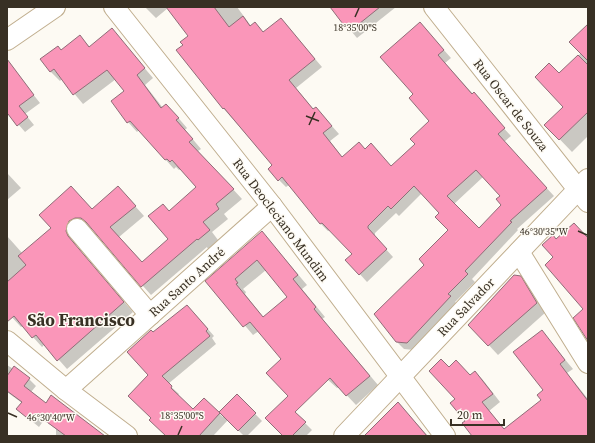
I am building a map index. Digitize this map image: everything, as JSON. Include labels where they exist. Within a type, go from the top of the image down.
[{"type":"street","points":[[7,40],[55,7]]},
{"type":"street","name":"Rua Deocleciano Mundim","points":[[114,7],[272,206],[399,377],[445,436]]},
{"type":"street","name":"Rua Oscar de Souza","points":[[434,7],[585,190]]},
{"type":"street","name":"Rua Salvador","points":[[344,436],[519,252],[585,190]]},
{"type":"street","name":"Rua Santo André","points":[[66,390],[272,206]]},
{"type":"street","points":[[77,229],[150,316]]},
{"type":"street","points":[[519,252],[588,363]]},
{"type":"street","points":[[7,342],[66,390],[127,436]]},
{"type":"building","points":[[166,7],[214,7],[229,27],[243,16],[250,26],[255,22],[263,32],[281,18],[315,59],[289,80],[313,109],[316,107],[332,126],[323,133],[342,157],[359,142],[365,149],[371,143],[391,166],[415,144],[410,139],[429,121],[409,98],[413,94],[380,57],[420,22],[444,50],[438,55],[472,94],[474,92],[505,128],[498,134],[547,188],[510,221],[512,222],[465,271],[468,274],[448,294],[451,296],[407,343],[396,342],[374,314],[424,265],[419,259],[448,230],[435,217],[439,213],[414,186],[391,209],[388,206],[368,226],[368,228],[387,249],[359,275],[345,260],[352,254],[322,223],[320,224],[282,177],[278,181],[268,169],[272,165],[224,108],[223,109],[176,50],[183,45],[180,42],[188,36]],"holes":[[[476,170],[500,196],[496,199],[501,205],[479,228],[447,196]]]},
{"type":"building","points":[[330,7],[380,7],[349,32]]},
{"type":"building","points":[[588,24],[588,61],[569,42]]},
{"type":"building","points":[[112,28],[145,68],[137,75],[161,108],[166,104],[179,118],[176,120],[193,139],[189,142],[234,189],[216,204],[219,209],[203,222],[210,230],[198,240],[197,239],[141,287],[86,222],[81,218],[75,218],[69,221],[66,231],[68,236],[124,302],[57,361],[36,335],[32,338],[14,316],[7,322],[7,282],[26,265],[18,256],[51,228],[39,215],[71,186],[92,209],[118,186],[136,206],[110,227],[142,262],[168,239],[148,216],[163,204],[169,211],[196,187],[172,160],[170,162],[167,159],[165,160],[130,121],[127,123],[111,101],[124,91],[107,70],[73,95],[54,69],[50,72],[40,59],[58,46],[61,50],[80,35],[89,47]]},
{"type":"building","points":[[578,55],[588,65],[588,112],[559,140],[544,125],[563,107],[535,77],[549,63],[559,73]]},
{"type":"building","points":[[7,59],[34,95],[19,106],[28,117],[17,126],[8,114],[7,115]]},
{"type":"building","points":[[574,223],[588,238],[588,341],[573,318],[583,309],[545,265],[553,257],[542,245],[553,235],[556,239]]},
{"type":"building","points":[[262,231],[298,275],[293,279],[316,307],[314,309],[370,376],[346,396],[330,378],[295,412],[306,422],[292,436],[283,436],[265,418],[288,396],[266,373],[281,359],[250,322],[243,327],[205,281]],"holes":[[[257,260],[287,297],[263,317],[236,284],[238,283],[235,279]]]},
{"type":"building","points":[[514,275],[521,276],[537,303],[488,346],[468,325]]},
{"type":"building","points":[[187,305],[208,329],[206,331],[210,336],[162,376],[172,386],[171,388],[193,409],[204,398],[220,413],[199,436],[166,436],[149,420],[151,418],[128,396],[148,375],[127,352],[151,330],[153,332]]},
{"type":"building","points":[[542,330],[565,360],[560,364],[588,401],[588,436],[472,436],[462,423],[465,421],[450,403],[455,399],[429,371],[441,359],[449,367],[456,360],[470,375],[475,371],[493,394],[482,402],[504,429],[541,400],[537,395],[543,390],[513,352]]},
{"type":"building","points":[[14,366],[30,378],[24,386],[46,403],[51,395],[105,436],[66,436],[36,414],[31,421],[16,409],[22,402],[7,391],[7,376]]},
{"type":"building","points":[[237,394],[256,413],[238,431],[219,412]]},
{"type":"building","points":[[398,402],[427,436],[364,436]]},
{"type":"district","name":"São Francisco","points":[[81,320]]}]
